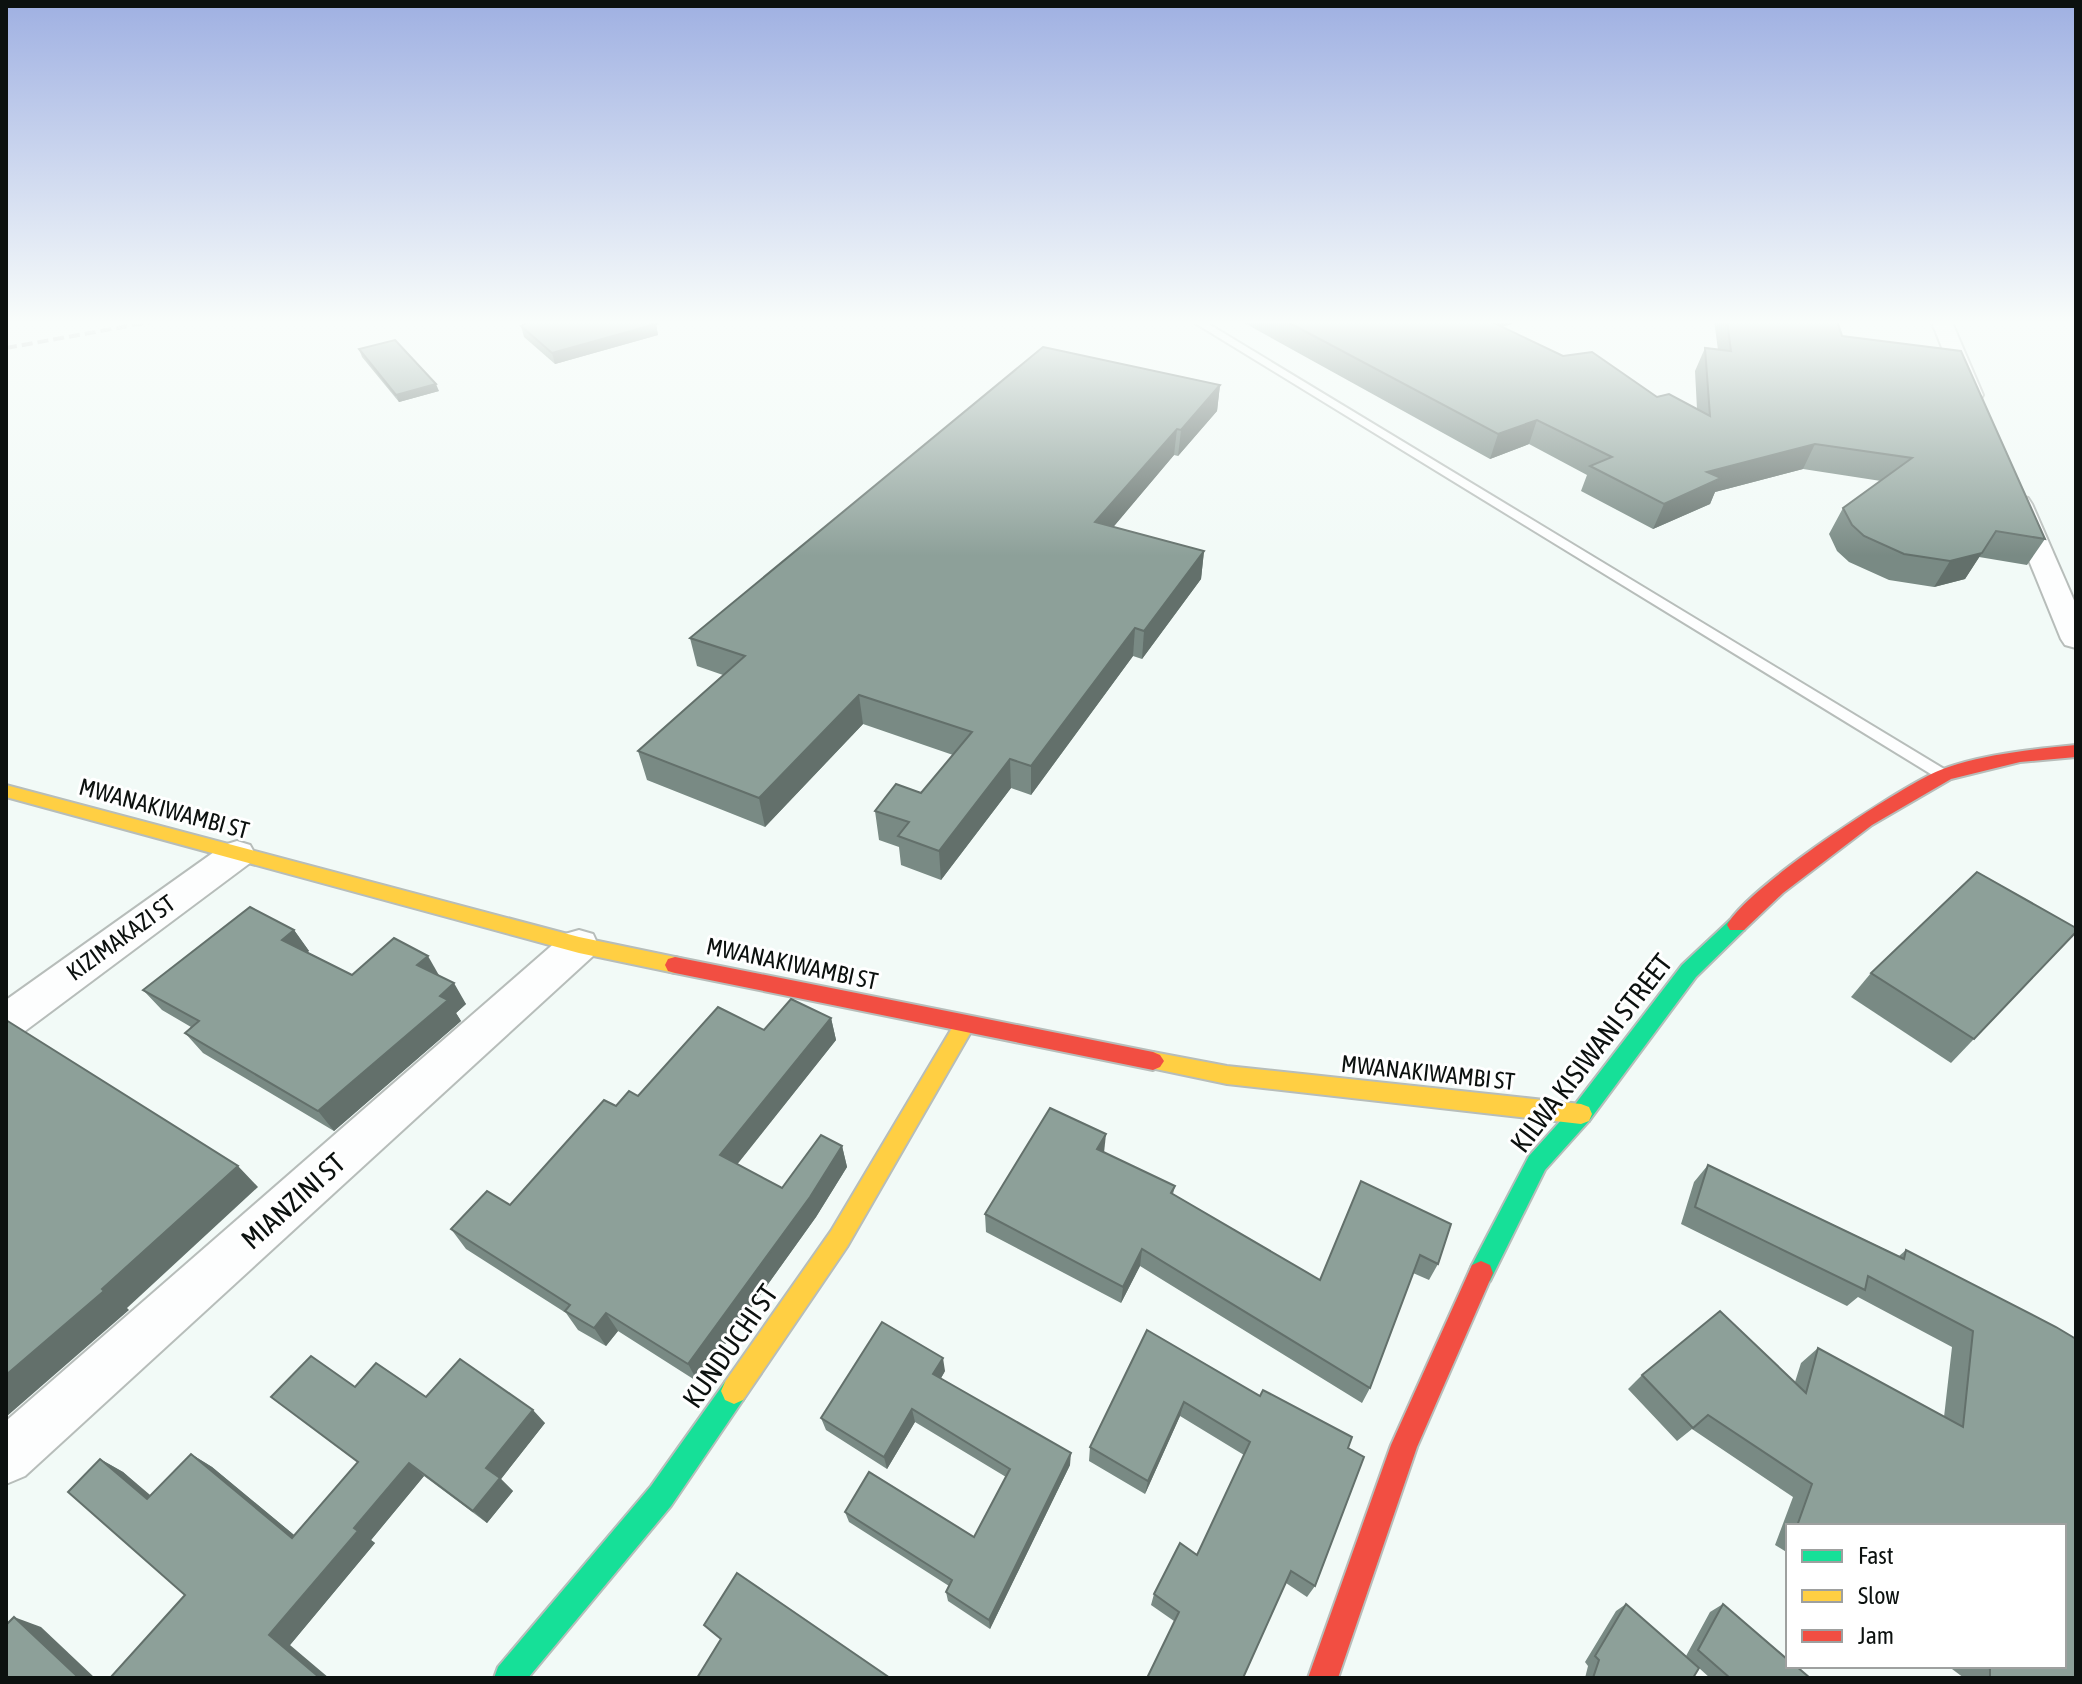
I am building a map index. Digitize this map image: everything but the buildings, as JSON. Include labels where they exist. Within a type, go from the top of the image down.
[{"type":"street","points":[[1974,399],[1984,421]]},
{"type":"street","points":[[2008,479],[2076,639]]},
{"type":"street","name":"KILWA KISIWANI STREET","points":[[1323,1678],[1404,1445],[1484,1267],[1537,1163],[1581,1114],[1689,971],[1776,888],[1866,821],[1945,775],[2020,756],[2076,751]]},
{"type":"street","name":"MWANAKIWAMBI ST","points":[[6,791],[579,945],[1227,1075],[1581,1114]]},
{"type":"street","name":"KIZIMAKAZI ST","points":[[6,1022],[237,854]]},
{"type":"street","name":"MIANZINI ST","points":[[6,1457],[579,945]]},
{"type":"street","name":"KUNDUCHI ST","points":[[509,1678],[661,1496],[839,1239],[965,1024]]},
{"type":"lane","points":[[1325,399],[1945,775]]},
{"type":"traffic: fast","points":[[1481,1273],[1537,1163],[1581,1114],[1689,971],[1737,925]]},
{"type":"traffic: fast","points":[[509,1678],[661,1496],[734,1391]]},
{"type":"traffic: slow","points":[[6,791],[579,945],[675,965]]},
{"type":"traffic: slow","points":[[734,1391],[839,1239],[965,1024]]},
{"type":"traffic: slow","points":[[1153,1061],[1227,1075],[1581,1114]]},
{"type":"traffic: jam","points":[[1737,925],[1776,888],[1866,821],[1945,775],[2020,756],[2076,751]]},
{"type":"traffic: jam","points":[[675,965],[1153,1061]]},
{"type":"traffic: jam","points":[[1323,1678],[1404,1445],[1481,1273]]}]
